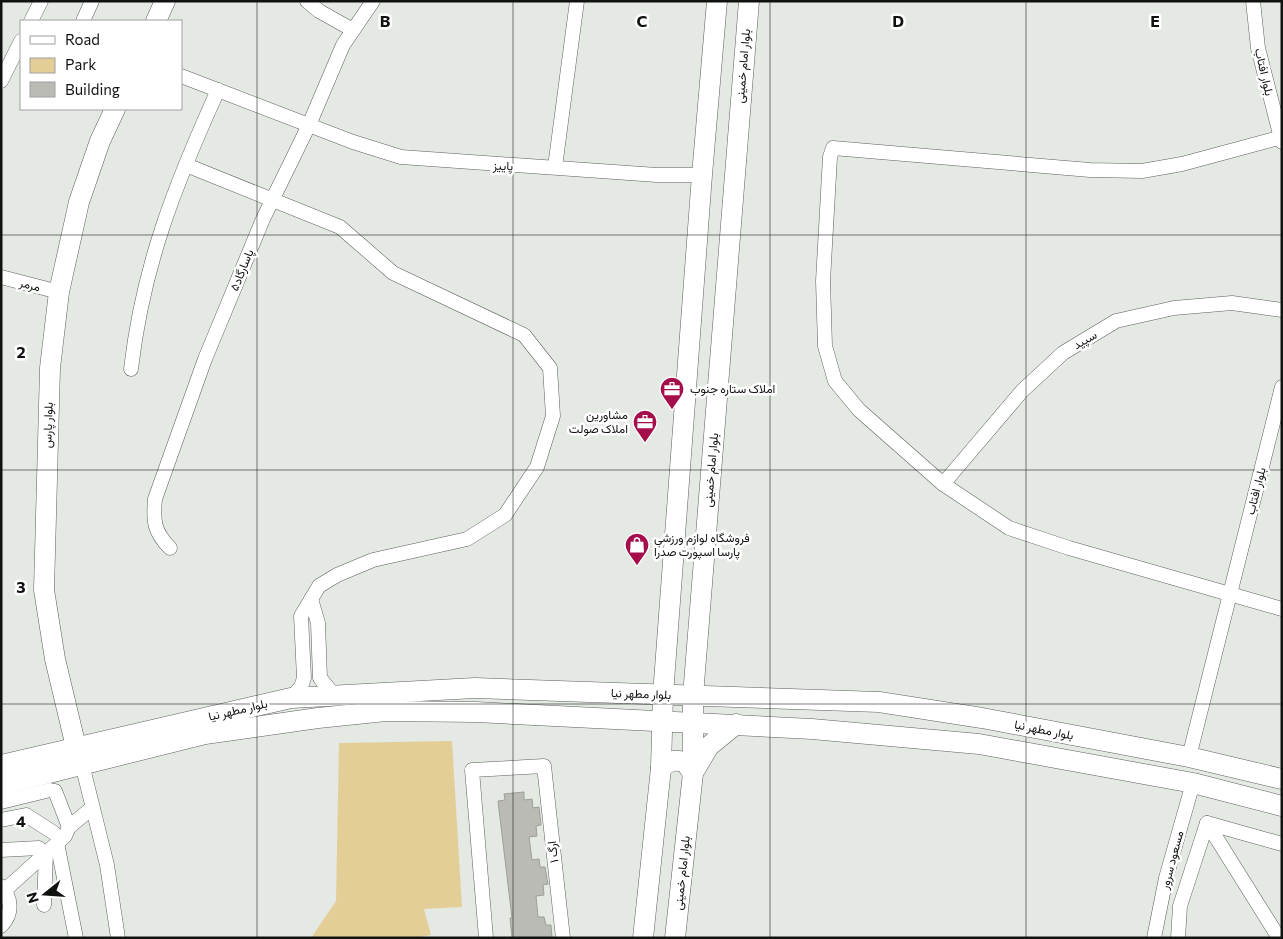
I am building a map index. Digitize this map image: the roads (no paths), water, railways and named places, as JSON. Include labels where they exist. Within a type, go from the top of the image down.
[{"type":"main road","points":[[156,20],[165,1]]},
{"type":"main road","points":[[642,938],[660,768],[666,652],[717,1]]},
{"type":"main road","name":"بلوار امام خمینی","points":[[675,938],[692,773],[693,696],[748,1]]},
{"type":"main road","name":"بلوار پارس","points":[[79,756],[55,659],[44,590],[50,368],[59,292],[79,202],[100,141],[115,110]]},
{"type":"main road","points":[[666,652],[682,662],[696,656]]},
{"type":"main road","name":"بلوار مطهر نیا","points":[[1,784],[79,756],[291,698],[314,695],[475,688],[879,702],[982,718],[1189,757],[1282,779]]},
{"type":"main road","points":[[314,695],[318,718]]},
{"type":"main road","name":"بلوار مطهر نیا","points":[[1,766],[79,756],[205,734],[318,718],[386,712],[466,712],[736,724],[874,733],[978,744],[1193,783],[1282,806]]},
{"type":"main road","points":[[660,768],[670,760],[678,760],[685,762],[692,773],[709,746],[736,724]]},
{"type":"street","points":[[32,20],[41,1]]},
{"type":"street","points":[[83,20],[92,1]]},
{"type":"street","points":[[307,1],[319,11],[353,30]]},
{"type":"street","name":"پاسارگاد۵","points":[[170,548],[159,537],[154,519],[155,499],[205,359],[273,198],[309,125],[343,45],[373,1]]},
{"type":"street","points":[[555,168],[577,1]]},
{"type":"street","name":"بلوار افتاب","points":[[1253,1],[1258,48],[1281,139]]},
{"type":"street","points":[[1,81],[20,43]]},
{"type":"street","name":"پاییز","points":[[182,76],[401,158],[657,175],[702,175]]},
{"type":"street","points":[[131,369],[136,324],[155,245],[186,164],[218,90]]},
{"type":"street","points":[[1281,139],[1182,164],[1142,171],[1090,170],[833,148],[830,157],[823,281],[825,346],[835,381],[859,410],[943,484],[1009,528],[1069,548],[1282,609]]},
{"type":"street","points":[[186,164],[340,227],[393,273],[524,334],[550,368],[553,416],[538,467],[505,515],[467,539],[373,560],[336,575],[319,586],[301,616],[304,678],[301,687],[291,698]]},
{"type":"street","name":"مرمر","points":[[1,277],[59,292]]},
{"type":"street","name":"سپید","points":[[943,484],[1022,391],[1063,353],[1116,322],[1174,308],[1193,306],[1232,304],[1282,310]]},
{"type":"street","name":"بلوار افتاب","points":[[1189,757],[1282,387]]},
{"type":"street","points":[[311,599],[318,623],[320,678],[334,695]]},
{"type":"street","points":[[79,756],[107,865],[118,938]]},
{"type":"street","name":"ارگ ۱","points":[[486,938],[472,770],[544,766],[563,938]]},
{"type":"street","name":"مسعود سرور","points":[[1154,938],[1166,878],[1193,783]]},
{"type":"street","points":[[1,802],[50,790],[55,791],[69,827]]},
{"type":"street","points":[[1,926],[10,910],[3,887],[56,838],[65,836],[69,827],[92,808]]},
{"type":"street","points":[[1,820],[26,815],[56,838],[76,938]]},
{"type":"street","points":[[1208,823],[1282,844]]},
{"type":"street","points":[[1178,938],[1180,906],[1208,823]]},
{"type":"street","points":[[1208,823],[1279,938]]},
{"type":"street","points":[[1,850],[42,851]]},
{"type":"street","points":[[42,851],[44,905]]},
{"type":"place","name":"املاک ستاره جنوب","points":[[672,410]]},
{"type":"place","name":"مشاورین املاک صولت","points":[[645,443]]},
{"type":"place","name":"فروشگاه لوازم ورزشي پارسا اسپورت صدرا","points":[[637,566]]}]
